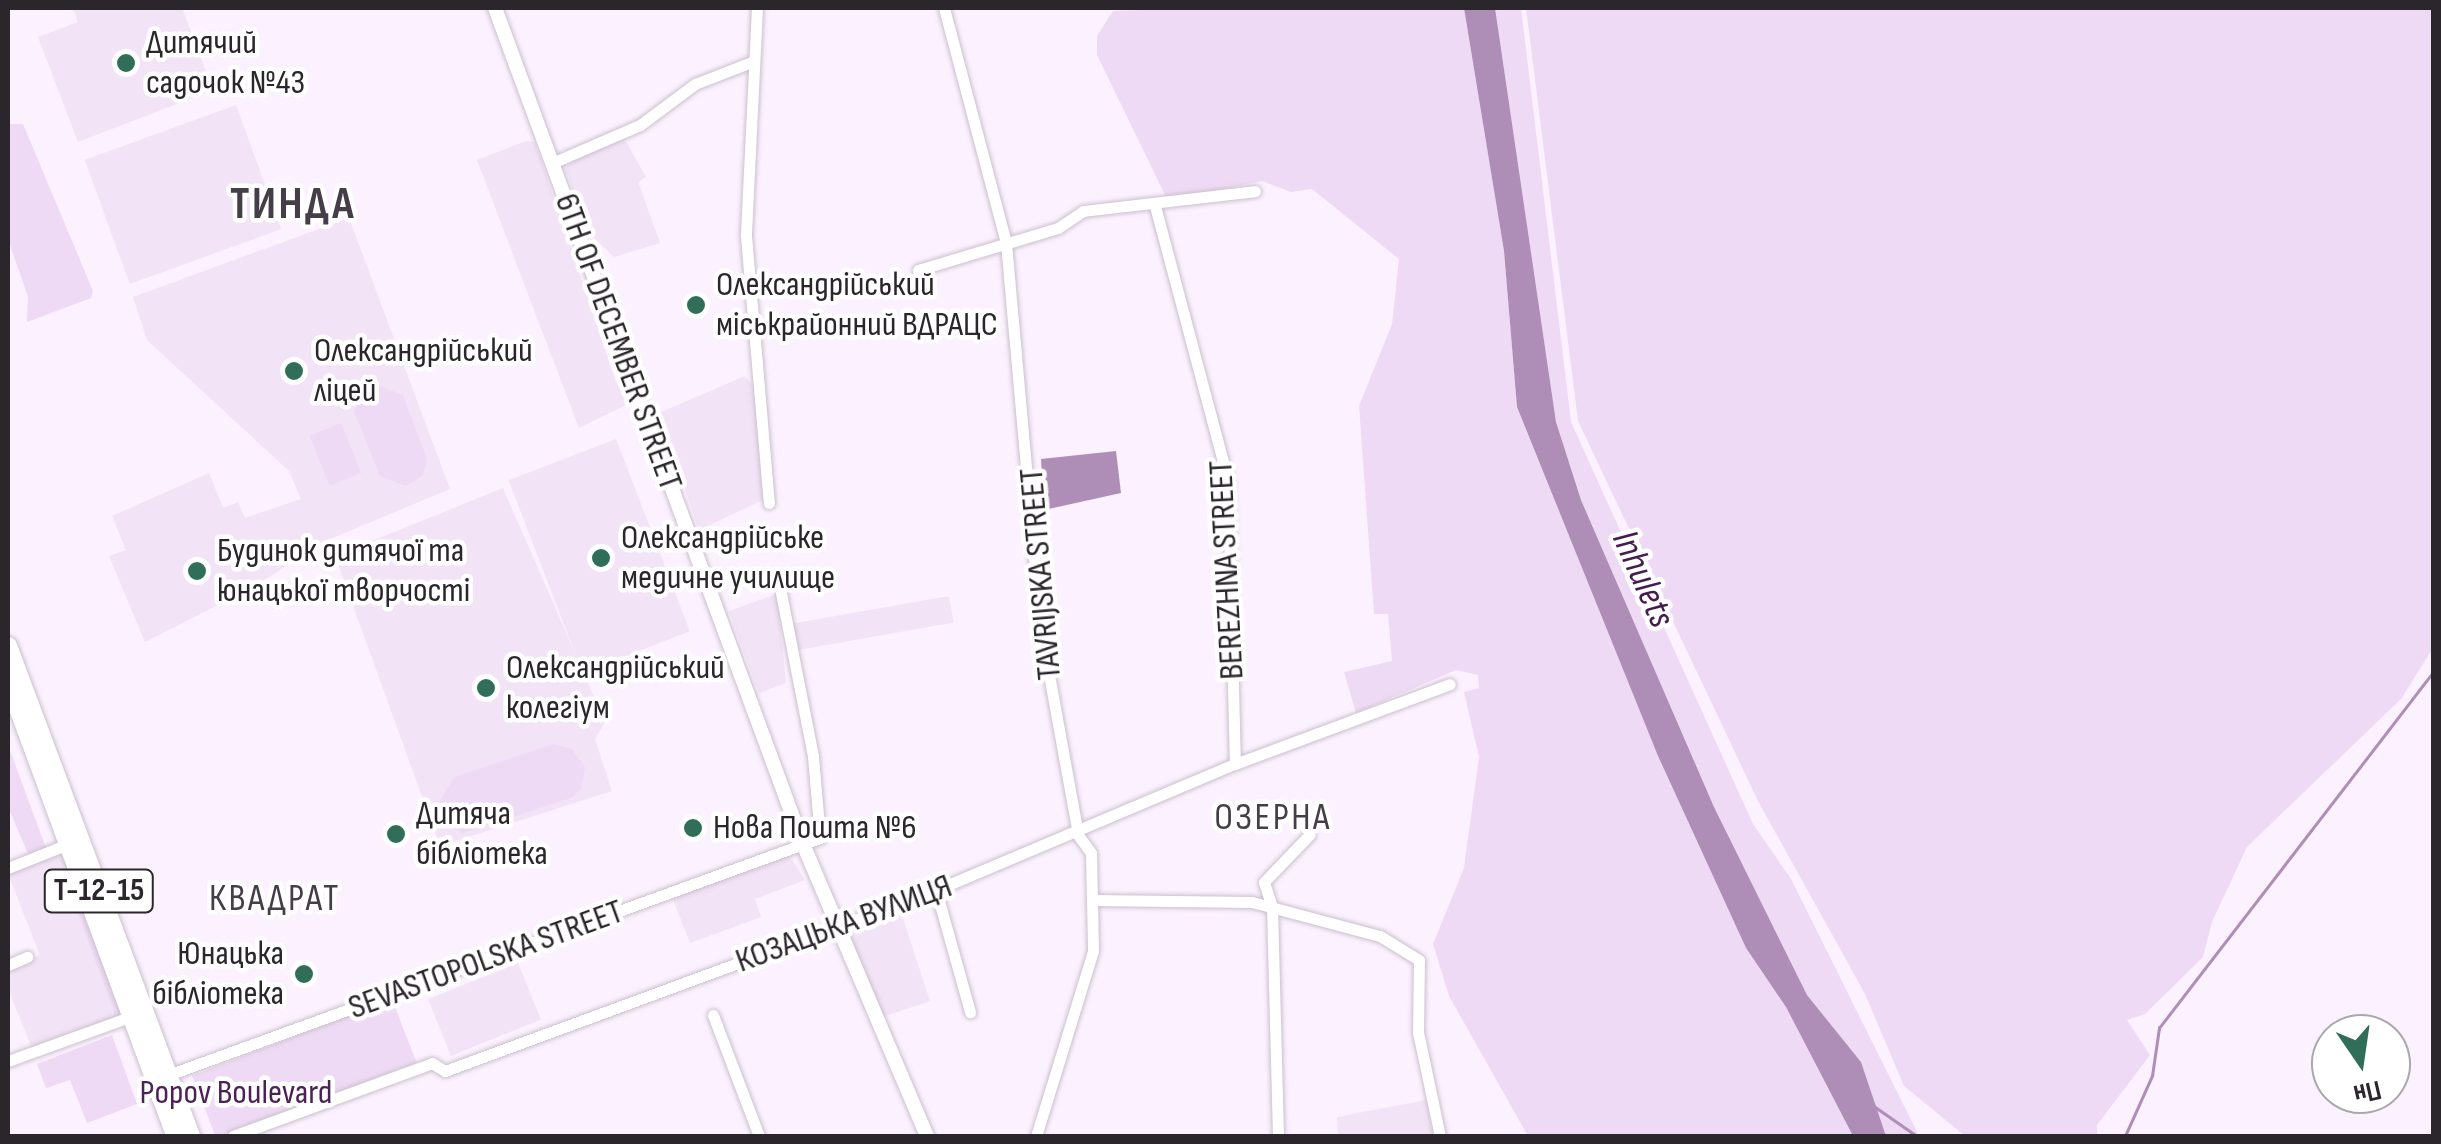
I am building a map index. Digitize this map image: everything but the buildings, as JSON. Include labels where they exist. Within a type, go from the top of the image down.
[{"type":"main road","name":"Т-12-15","points":[[8,646],[132,1003]]},
{"type":"main road","name":"Т-12-15","points":[[8,681],[68,844],[152,1050],[176,1136]]},
{"type":"main road","name":"Т-12-15","points":[[152,1050],[168,1074],[191,1136]]},
{"type":"street","name":"6TH OF DECEMBER STREET","points":[[495,8],[803,844],[927,1136]]},
{"type":"street","points":[[757,8],[746,236],[769,502]]},
{"type":"street","name":"TAVRIJSKA STREET","points":[[944,8],[1006,243],[1040,625],[1078,835],[1090,854],[1093,951],[1036,1136]]},
{"type":"street","points":[[552,163],[640,125],[695,84],[754,61]]},
{"type":"street","points":[[918,270],[1058,228],[1082,211],[1155,206],[1255,191]]},
{"type":"street","name":"BEREZHNA STREET","points":[[1155,206],[1228,481],[1235,764]]},
{"type":"street","points":[[782,593],[824,834],[803,844]]},
{"type":"street","name":"КОЗАЦЬКА ВУЛИЦЯ","points":[[233,1136],[432,1063],[445,1071],[936,890],[1078,835],[1235,764],[1450,684]]},
{"type":"street","points":[[1278,1136],[1272,907],[1264,882],[1310,834]]},
{"type":"street","points":[[8,868],[68,844]]},
{"type":"street","name":"SEVASTOPOLSKA STREET","points":[[168,1074],[803,844]]},
{"type":"street","points":[[936,890],[970,1012]]},
{"type":"street","points":[[1092,900],[1272,907],[1380,936],[1418,960],[1418,1032],[1440,1136]]},
{"type":"street","points":[[8,966],[28,956]]},
{"type":"street","points":[[8,1061],[132,1003]]},
{"type":"street","points":[[713,1016],[759,1136]]},
{"type":"shaded area","name":"Дитячий садочок №43","points":[[73,8],[182,8],[213,90],[78,142],[38,37],[78,22]]},
{"type":"shaded area","points":[[1464,8],[1495,8],[1556,422],[1581,500],[1714,807],[1807,995],[1861,1062],[1886,1136],[1853,1136],[1786,1007],[1746,948],[1658,756],[1517,407],[1504,251]]},
{"type":"shaded area","points":[[236,105],[281,229],[130,284],[85,160]]},
{"type":"shaded area","points":[[624,138],[646,177],[638,182],[660,243],[614,257],[589,233],[565,168],[581,153]]},
{"type":"shaded area","points":[[526,141],[535,142],[616,382],[630,403],[579,428],[477,160]]},
{"type":"shaded area","name":"Олександрійський ліцей","points":[[349,218],[450,489],[323,542],[255,586],[145,642],[109,556],[126,550],[112,516],[209,473],[223,508],[238,502],[245,518],[301,499],[289,471],[147,340],[133,297]]},
{"type":"shaded area","points":[[745,376],[754,387],[763,500],[699,530],[659,413]]},
{"type":"shaded area","name":"Олександрійське медичне училище","points":[[616,439],[690,631],[582,673],[509,480]]},
{"type":"shaded area","points":[[1116,451],[1121,493],[1044,510],[1041,459]]},
{"type":"shaded area","name":"Олександрійський колегіум","points":[[503,488],[605,722],[595,739],[612,791],[440,846],[335,556]]},
{"type":"shaded area","points":[[777,594],[786,683],[759,693],[729,611]]},
{"type":"shaded area","points":[[949,596],[954,623],[798,650],[793,623]]},
{"type":"shaded area","points":[[62,851],[127,1014],[34,1053],[8,989],[8,969],[40,955],[8,874]]},
{"type":"shaded area","points":[[789,855],[805,880],[755,899],[761,917],[690,943],[672,897]]},
{"type":"shaded area","points":[[900,909],[930,1001],[877,1019],[847,926]]},
{"type":"shaded area","points":[[518,963],[541,1020],[451,1056],[428,999]]},
{"type":"shaded area","points":[[1426,1100],[1433,1136],[1338,1136],[1337,1117]]},
{"type":"green space","points":[[1464,8],[1504,251],[1517,407],[1658,756],[1746,948],[1786,1007],[1853,1136],[1528,1136],[1449,996],[1433,944],[1464,868],[1479,757],[1464,692],[1479,688],[1478,675],[1456,670],[1356,713],[1344,672],[1392,661],[1388,614],[1374,614],[1359,406],[1392,324],[1399,259],[1312,189],[1291,192],[1262,181],[1168,201],[1097,55],[1097,36],[1113,11]]},
{"type":"green space","points":[[1495,8],[1521,8],[1571,422],[1753,824],[1791,879],[1919,1136],[1886,1136],[1861,1062],[1807,995],[1714,807],[1581,500],[1556,422]]},
{"type":"green space","points":[[1526,8],[2433,8],[2433,648],[2401,699],[2247,847],[2212,922],[2203,957],[2145,1014],[2127,1020],[2150,1055],[2097,1125],[2097,1136],[1965,1136],[1904,1086],[1865,994],[1758,801],[1578,421]]},
{"type":"green space","points":[[8,124],[23,124],[93,291],[91,298],[27,322],[28,297],[8,239]]},
{"type":"green space","points":[[380,386],[403,395],[427,459],[423,475],[406,486],[380,476],[354,411],[365,391]]},
{"type":"green space","points":[[341,423],[361,473],[330,486],[309,436]]},
{"type":"green space","points":[[553,744],[572,749],[585,767],[581,789],[571,798],[463,833],[444,824],[437,806],[454,777]]},
{"type":"green space","points":[[8,745],[46,848],[28,854],[8,807]]},
{"type":"green space","points":[[72,897],[85,909],[126,1016],[117,1019]]},
{"type":"green space","name":"Popov Boulevard","points":[[392,999],[416,1062],[225,1136],[215,1136],[192,1076]]},
{"type":"green space","points":[[112,1035],[137,1104],[87,1123],[70,1080],[46,1088],[37,1064]]},
{"type":"waterway","points":[[2125,1136],[2152,1076],[2159,1028],[2434,671]]},
{"type":"waterway","points":[[1874,1106],[1917,1136]]},
{"type":"place","name":"Дитячий садочок №43","points":[[126,63]]},
{"type":"place","name":"Олександрійський міськрайонний ВДРАЦС","points":[[696,305]]},
{"type":"place","name":"Олександрійський ліцей","points":[[294,371]]},
{"type":"place","name":"Олександрійське медичне училище","points":[[601,558]]},
{"type":"place","name":"Будинок дитячої та юнацької творчості","points":[[197,571]]},
{"type":"place","name":"Олександрійський колегіум","points":[[486,688]]},
{"type":"place","name":"Нова Пошта №6","points":[[693,828]]},
{"type":"place","name":"Дитяча бібліотека","points":[[396,834]]},
{"type":"place","name":"Юнацька бібліотека","points":[[304,974]]},
{"type":"district","name":"ТИНДА","points":[[293,205]]},
{"type":"district","name":"ОЗЕРНА","points":[[1273,818]]},
{"type":"district","name":"КВАДРАТ","points":[[275,899]]},
{"type":"water label","name":"Inhulets","points":[[1643,579]]}]
